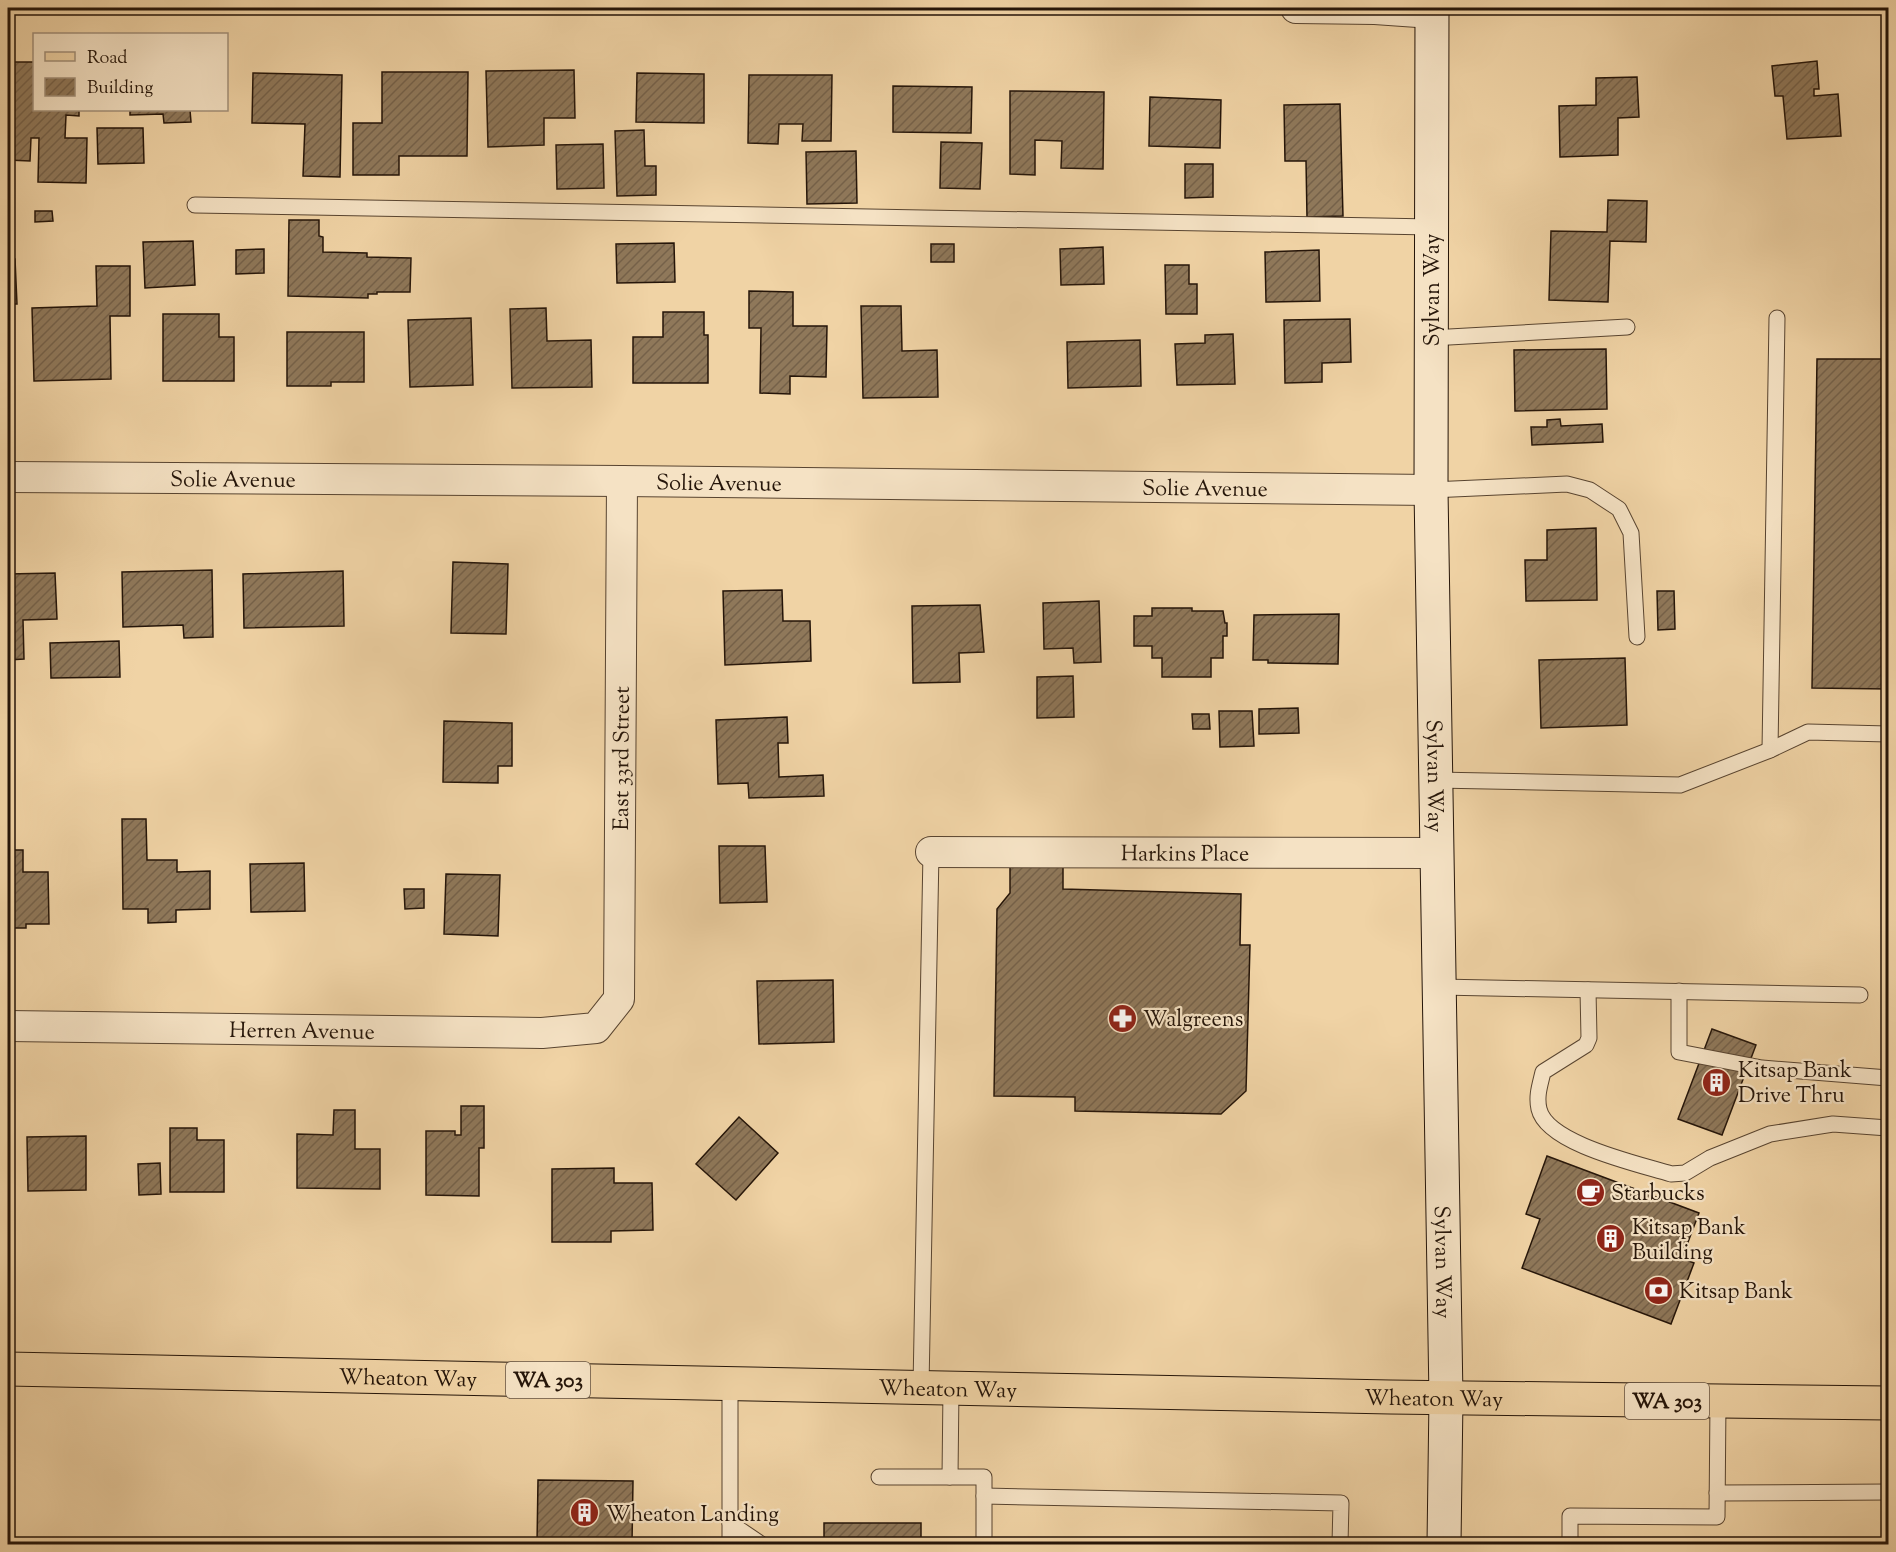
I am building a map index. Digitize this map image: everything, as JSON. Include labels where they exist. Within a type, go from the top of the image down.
[{"type":"main road","name":"Sylvan Way","points":[[1432,10],[1431,490],[1446,1398],[1444,1545]]},
{"type":"main road","name":"Wheaton Way","points":[[8,1369],[1446,1398],[1888,1403]]},
{"type":"street","points":[[1296,8],[1432,10]]},
{"type":"street","name":"Solie Avenue","points":[[8,477],[1431,490]]},
{"type":"street","name":"East 33rd Street","points":[[596,1028],[619,999],[622,481]]},
{"type":"street","name":"Harkins Place","points":[[931,852],[1438,853]]},
{"type":"street","name":"Herren Avenue","points":[[8,1026],[542,1033],[596,1028]]},
{"type":"lane","points":[[195,206],[1432,227]]},
{"type":"lane","points":[[1770,750],[1776,318]]},
{"type":"lane","points":[[1431,338],[1626,327]]},
{"type":"lane","points":[[1431,490],[1567,484],[1590,490],[1619,509],[1631,532],[1636,637]]},
{"type":"lane","points":[[1436,780],[1680,785],[1770,750],[1808,732],[1888,734]]},
{"type":"lane","points":[[931,852],[936,1388],[950,1478]]},
{"type":"lane","points":[[1440,987],[1860,995]]},
{"type":"lane","points":[[1588,990],[1589,1038],[1586,1045],[1544,1072],[1538,1090],[1539,1110],[1549,1126],[1578,1144],[1671,1174],[1685,1173],[1710,1158],[1770,1134],[1833,1124],[1888,1128]]},
{"type":"lane","points":[[1679,991],[1679,1052],[1762,1068],[1888,1078]]},
{"type":"lane","points":[[730,1384],[730,1545]]},
{"type":"lane","points":[[1570,1545],[1570,1516],[1717,1517],[1718,1401]]},
{"type":"lane","points":[[879,1477],[984,1478],[984,1545]]},
{"type":"lane","points":[[1717,1493],[1888,1492]]},
{"type":"lane","points":[[984,1496],[1341,1503],[1340,1545]]},
{"type":"lane","points":[[730,1523],[761,1545]]},
{"type":"building","points":[[1643,8],[1726,8],[1643,10]]},
{"type":"building","points":[[1817,61],[1819,89],[1814,89],[1814,96],[1838,94],[1841,136],[1787,139],[1783,96],[1775,96],[1772,66]]},
{"type":"building","points":[[8,62],[33,62],[33,111],[79,111],[79,116],[66,115],[65,138],[87,138],[86,183],[38,182],[39,138],[31,138],[30,161],[8,160]]},
{"type":"building","points":[[574,70],[575,118],[544,118],[544,145],[488,147],[486,71]]},
{"type":"building","points":[[382,72],[468,72],[467,156],[399,156],[399,175],[353,175],[353,123],[382,123]]},
{"type":"building","points":[[253,73],[342,75],[340,177],[303,176],[305,124],[252,123]]},
{"type":"building","points":[[637,73],[704,74],[704,123],[636,122]]},
{"type":"building","points":[[749,75],[832,75],[831,141],[802,141],[803,124],[779,124],[778,144],[748,143]]},
{"type":"building","points":[[1637,77],[1639,117],[1618,118],[1618,155],[1560,157],[1559,106],[1596,105],[1596,78]]},
{"type":"building","points":[[893,86],[972,87],[971,133],[893,132]]},
{"type":"building","points":[[1010,91],[1104,92],[1103,169],[1061,168],[1062,141],[1035,140],[1035,175],[1010,174]]},
{"type":"building","points":[[1150,97],[1221,100],[1220,148],[1149,146]]},
{"type":"building","points":[[1340,104],[1343,216],[1307,217],[1306,161],[1285,161],[1284,105]]},
{"type":"building","points":[[130,111],[190,111],[191,122],[164,123],[163,114],[130,115]]},
{"type":"building","points":[[97,128],[143,128],[144,163],[98,164]]},
{"type":"building","points":[[644,130],[645,166],[656,166],[656,195],[617,196],[615,131]]},
{"type":"building","points":[[941,142],[982,143],[980,189],[940,188]]},
{"type":"building","points":[[603,144],[604,188],[557,189],[556,145]]},
{"type":"building","points":[[856,151],[857,203],[807,204],[806,152]]},
{"type":"building","points":[[1185,164],[1213,164],[1213,197],[1185,198]]},
{"type":"building","points":[[1608,200],[1647,201],[1646,242],[1610,241],[1608,302],[1549,300],[1551,231],[1607,232]]},
{"type":"building","points":[[35,211],[52,211],[53,221],[35,222]]},
{"type":"building","points":[[289,220],[319,220],[319,236],[323,237],[323,252],[367,253],[367,257],[411,258],[410,292],[377,292],[377,294],[368,294],[368,298],[288,296]]},
{"type":"building","points":[[193,241],[195,285],[145,288],[143,242]]},
{"type":"building","points":[[674,243],[675,282],[617,283],[616,244]]},
{"type":"building","points":[[931,244],[954,244],[954,262],[931,262]]},
{"type":"building","points":[[1103,247],[1104,284],[1061,285],[1060,249]]},
{"type":"building","points":[[264,249],[264,273],[236,274],[236,250]]},
{"type":"building","points":[[1319,250],[1320,301],[1266,302],[1265,252]]},
{"type":"building","points":[[8,259],[15,259],[17,304],[8,304]]},
{"type":"building","points":[[1165,265],[1189,265],[1189,284],[1197,284],[1197,314],[1166,314]]},
{"type":"building","points":[[96,266],[130,266],[130,316],[110,316],[111,379],[34,381],[32,308],[97,306]]},
{"type":"building","points":[[749,291],[793,292],[793,326],[827,326],[826,377],[790,376],[790,394],[760,393],[761,328],[749,328]]},
{"type":"building","points":[[861,306],[901,306],[902,351],[937,350],[938,397],[863,398]]},
{"type":"building","points":[[546,308],[547,341],[591,340],[592,387],[512,388],[510,309]]},
{"type":"building","points":[[663,312],[704,312],[704,335],[708,335],[708,383],[633,383],[633,337],[663,337]]},
{"type":"building","points":[[163,314],[219,314],[219,337],[234,337],[234,381],[163,381]]},
{"type":"building","points":[[471,318],[473,385],[410,387],[408,320]]},
{"type":"building","points":[[1350,319],[1351,362],[1322,363],[1322,382],[1285,383],[1284,320]]},
{"type":"building","points":[[287,332],[364,332],[364,382],[331,382],[331,386],[287,386]]},
{"type":"building","points":[[1233,334],[1235,384],[1177,385],[1175,344],[1205,343],[1205,335]]},
{"type":"building","points":[[1140,340],[1141,386],[1068,388],[1067,342]]},
{"type":"building","points":[[1606,349],[1607,409],[1515,411],[1514,350]]},
{"type":"building","points":[[1817,359],[1888,359],[1888,689],[1812,688]]},
{"type":"building","points":[[1560,419],[1561,426],[1602,424],[1603,442],[1532,445],[1531,427],[1547,427],[1547,420]]},
{"type":"building","points":[[1596,528],[1597,600],[1526,601],[1525,560],[1547,560],[1547,530]]},
{"type":"building","points":[[453,562],[508,564],[506,634],[451,633]]},
{"type":"building","points":[[212,570],[213,637],[184,638],[183,625],[123,627],[122,572]]},
{"type":"building","points":[[343,571],[344,626],[244,628],[243,574]]},
{"type":"building","points":[[55,573],[57,619],[23,620],[24,659],[8,660],[8,574]]},
{"type":"building","points":[[782,590],[783,621],[810,621],[811,661],[725,665],[723,591]]},
{"type":"building","points":[[1657,591],[1674,591],[1675,629],[1658,630]]},
{"type":"building","points":[[1099,601],[1101,662],[1074,663],[1073,648],[1044,649],[1043,603]]},
{"type":"building","points":[[980,605],[984,652],[959,653],[960,682],[913,683],[912,606]]},
{"type":"building","points":[[1152,608],[1223,611],[1225,623],[1227,623],[1227,636],[1223,636],[1223,658],[1211,658],[1211,677],[1162,677],[1162,658],[1152,658],[1152,646],[1134,646],[1134,616],[1152,616]]},
{"type":"building","points":[[1339,614],[1338,664],[1268,663],[1268,660],[1253,660],[1254,615]]},
{"type":"building","points":[[119,641],[120,677],[51,678],[50,643]]},
{"type":"building","points":[[1625,658],[1627,725],[1541,728],[1539,660]]},
{"type":"building","points":[[1073,676],[1074,717],[1037,718],[1037,677]]},
{"type":"building","points":[[1298,708],[1299,733],[1259,734],[1259,709]]},
{"type":"building","points":[[1219,711],[1252,711],[1254,746],[1220,747]]},
{"type":"building","points":[[1192,714],[1209,714],[1210,729],[1193,729]]},
{"type":"building","points":[[787,717],[788,743],[778,743],[779,777],[823,775],[824,796],[749,798],[748,783],[718,784],[716,720]]},
{"type":"building","points":[[444,721],[512,723],[512,766],[498,766],[498,783],[443,782]]},
{"type":"building","points":[[122,819],[146,819],[147,860],[177,860],[177,872],[210,871],[210,909],[176,910],[176,922],[148,923],[148,909],[123,909]]},
{"type":"building","points":[[719,846],[765,846],[767,902],[720,903]]},
{"type":"building","points":[[8,850],[23,850],[23,872],[48,872],[49,924],[26,924],[26,928],[13,928],[13,924],[8,924]]},
{"type":"building","name":"Walgreens","points":[[1010,855],[1063,857],[1063,889],[1241,894],[1240,945],[1250,945],[1246,1091],[1221,1114],[1075,1111],[1075,1097],[994,1096],[997,909],[1010,893]]},
{"type":"building","points":[[304,863],[305,911],[251,912],[250,864]]},
{"type":"building","points":[[446,874],[500,875],[498,936],[444,934]]},
{"type":"building","points":[[404,889],[424,889],[424,908],[405,909]]},
{"type":"building","points":[[833,980],[834,1042],[759,1044],[757,981]]},
{"type":"building","name":"Kitsap Bank Drive Thru","points":[[1712,1029],[1756,1045],[1722,1135],[1678,1119]]},
{"type":"building","points":[[461,1106],[484,1106],[484,1148],[479,1148],[479,1196],[426,1195],[426,1131],[455,1131],[455,1135],[461,1135]]},
{"type":"building","points":[[334,1110],[355,1110],[355,1149],[380,1149],[380,1189],[297,1188],[297,1134],[333,1135]]},
{"type":"building","points":[[739,1117],[778,1153],[736,1200],[696,1164]]},
{"type":"building","points":[[170,1128],[197,1128],[197,1140],[224,1140],[224,1192],[170,1192]]},
{"type":"building","points":[[86,1136],[86,1190],[28,1191],[27,1137]]},
{"type":"building","name":"Kitsap Bank Building","points":[[1547,1156],[1699,1213],[1682,1258],[1694,1263],[1671,1324],[1522,1268],[1540,1219],[1526,1214]]},
{"type":"building","points":[[160,1163],[161,1194],[139,1195],[138,1164]]},
{"type":"building","points":[[614,1168],[614,1183],[652,1183],[653,1230],[611,1231],[611,1242],[552,1242],[552,1169]]},
{"type":"building","name":"Wheaton Landing","points":[[538,1480],[633,1481],[632,1544],[537,1544]]},
{"type":"building","points":[[824,1523],[921,1523],[921,1544],[824,1544]]},
{"type":"building","points":[[432,1542],[493,1544],[432,1544]]},
{"type":"building","points":[[1786,1542],[1888,1542],[1888,1544],[1786,1544]]},
{"type":"place","name":"Walgreens","points":[[1122,1018]]},
{"type":"place","name":"Kitsap Bank Drive Thru","points":[[1717,1082]]},
{"type":"place","name":"Starbucks","points":[[1590,1192]]},
{"type":"place","name":"Kitsap Bank Building","points":[[1611,1239]]},
{"type":"place","name":"Kitsap Bank","points":[[1658,1290]]},
{"type":"place","name":"Wheaton Landing","points":[[585,1513]]}]
